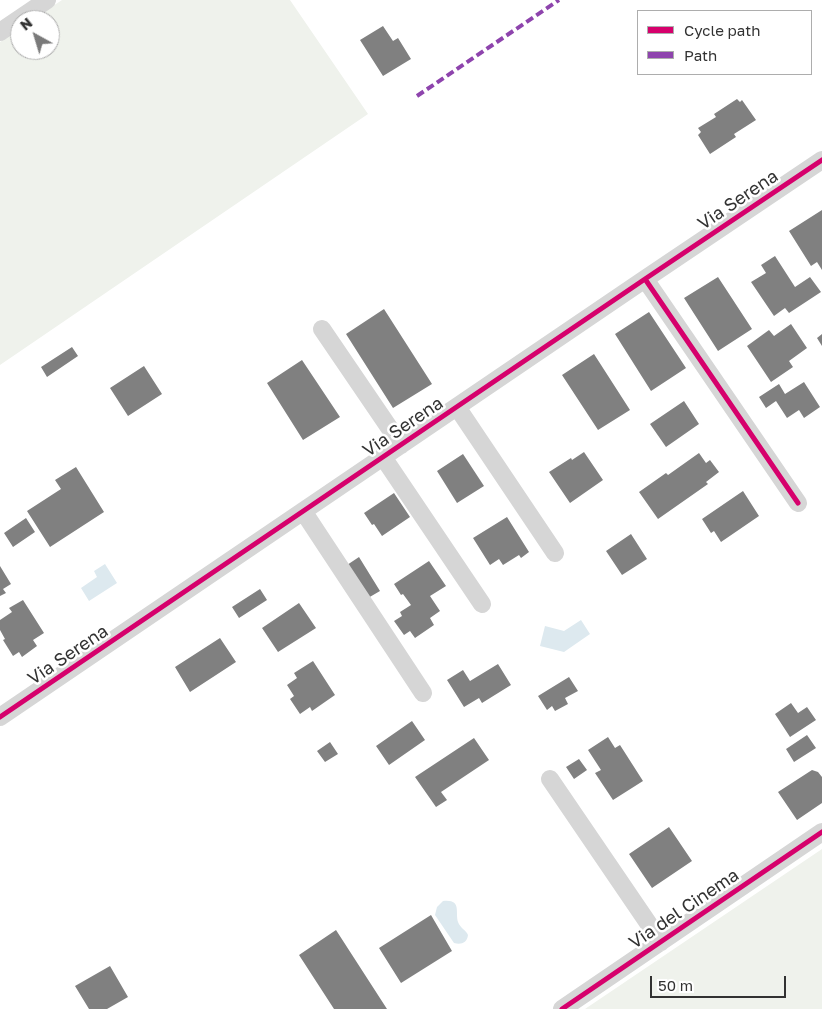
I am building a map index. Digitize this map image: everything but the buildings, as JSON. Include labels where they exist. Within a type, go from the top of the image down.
[{"type":"street","points":[[0,32],[47,0]]},
{"type":"street","name":"Via Serena","points":[[2,711],[303,512],[645,280],[820,167]]},
{"type":"street","points":[[645,280],[798,503]]},
{"type":"street","points":[[322,329],[401,445]]},
{"type":"street","points":[[456,407],[556,553]]},
{"type":"street","points":[[383,457],[482,604]]},
{"type":"street","points":[[303,512],[423,693]]},
{"type":"street","points":[[550,779],[661,942]]},
{"type":"street","name":"Via del Cinema","points":[[562,1009],[822,832]]},
{"type":"shaded area","points":[[62,0],[290,0],[368,114],[0,365],[0,42],[10,35],[10,60],[60,60],[60,10],[47,10]]},
{"type":"shaded area","points":[[105,564],[117,583],[89,601],[81,588],[97,577],[94,571]]},
{"type":"shaded area","points":[[581,620],[590,634],[564,652],[540,646],[545,626],[564,631]]},
{"type":"shaded area","points":[[822,849],[822,1009],[585,1009]]},
{"type":"shaded area","points":[[443,901],[453,902],[457,907],[458,922],[468,935],[463,943],[454,943],[435,915],[437,907]]},
{"type":"marked path","points":[[417,96],[559,0]]},
{"type":"cycle path","points":[[0,717],[822,160]]},
{"type":"cycle path","points":[[645,279],[798,503]]},
{"type":"cycle path","points":[[562,1009],[822,832]]}]
